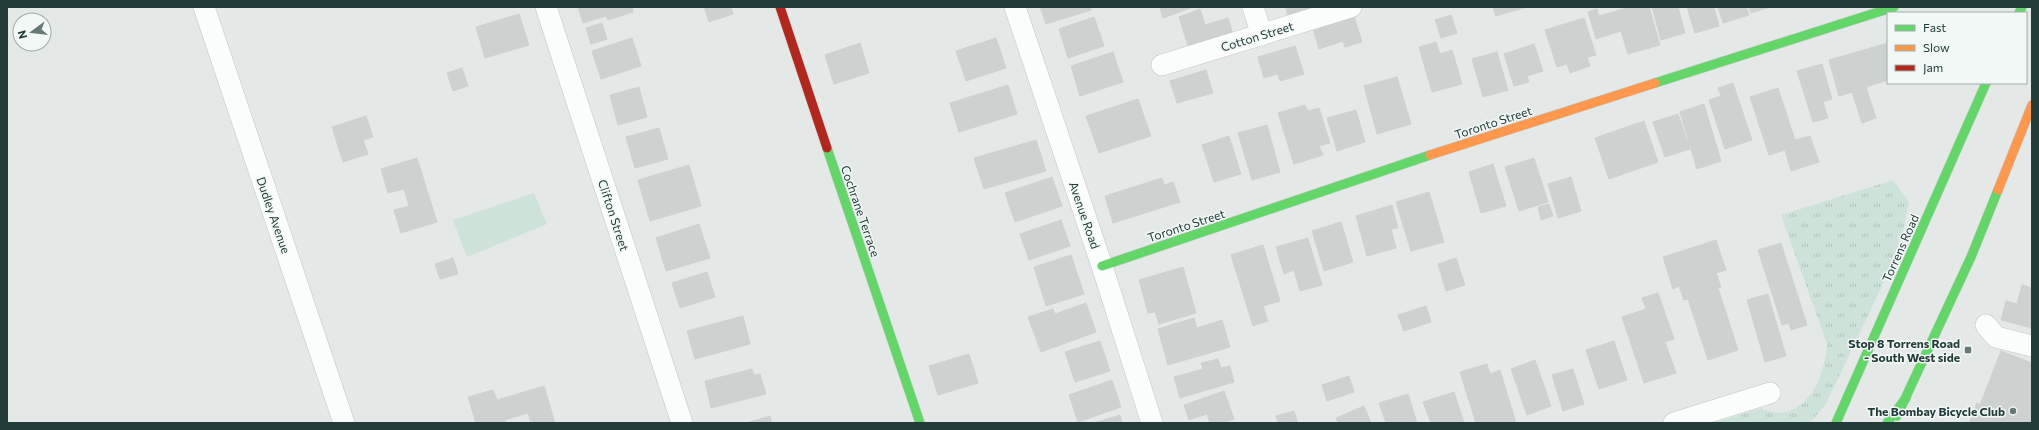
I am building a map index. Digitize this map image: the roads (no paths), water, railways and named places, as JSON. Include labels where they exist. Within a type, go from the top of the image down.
[{"type":"street","name":"Dudley Avenue","points":[[204,7],[344,423]]},
{"type":"street","name":"Clifton Street","points":[[546,7],[682,423]]},
{"type":"street","name":"Cochrane Terrace","points":[[780,7],[920,423]]},
{"type":"street","name":"Avenue Road","points":[[1014,7],[1102,266],[1152,423]]},
{"type":"street","points":[[1253,7],[1262,35]]},
{"type":"street","name":"Cotton Street","points":[[1162,65],[1351,7]]},
{"type":"street","name":"Toronto Street","points":[[1102,266],[1434,154],[1894,7]]},
{"type":"street","name":"Torrens Road","points":[[1836,423],[1986,84]]},
{"type":"street","points":[[1898,416],[1971,258],[2032,105]]},
{"type":"street","points":[[1986,325],[1996,337],[2032,346]]},
{"type":"street","points":[[1674,423],[1770,393]]},
{"type":"place","name":"Stop 8 Torrens Road - South West side","points":[[1968,350]]},
{"type":"place","name":"The Bombay Bicycle Club","points":[[2013,411]]}]
